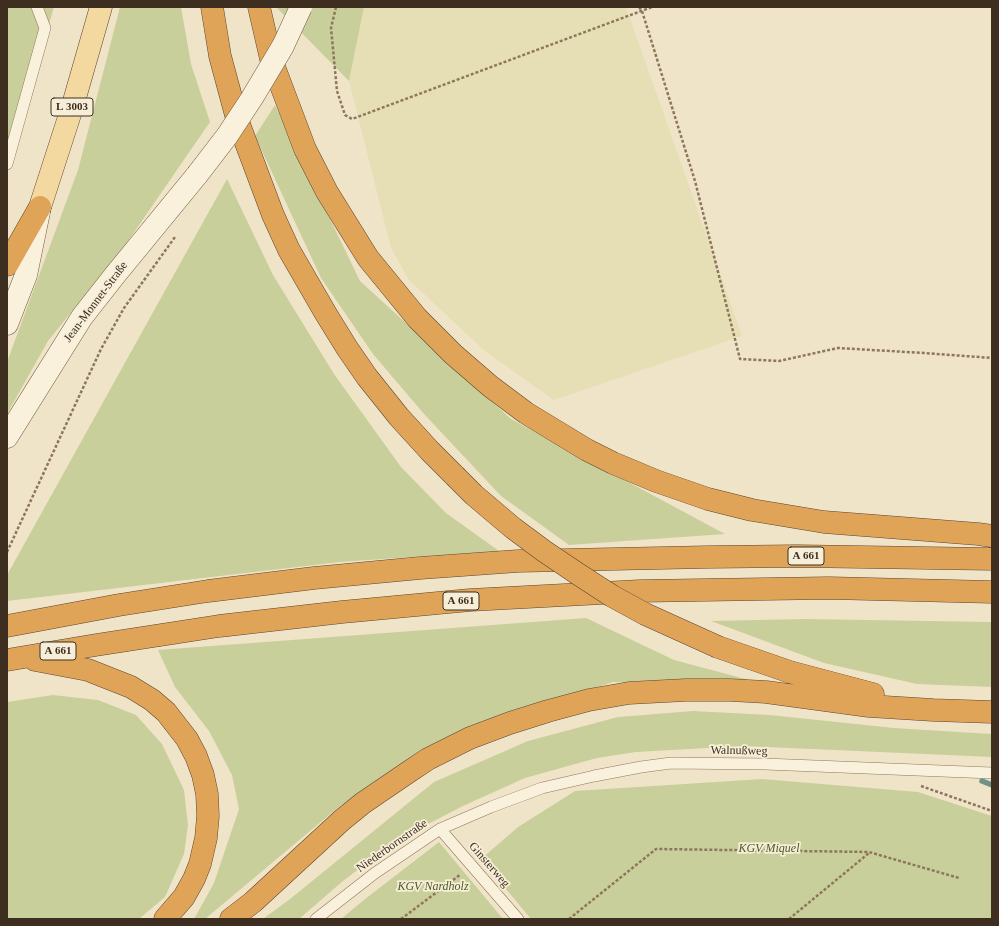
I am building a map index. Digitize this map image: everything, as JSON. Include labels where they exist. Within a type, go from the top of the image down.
[{"type":"highway","points":[[212,7],[220,56],[237,119],[270,208],[289,250],[346,348],[367,377],[399,417],[430,451],[474,495],[544,551],[600,588],[645,614],[718,647],[790,672],[875,695],[936,706],[991,712]]},
{"type":"highway","points":[[258,7],[271,59],[306,149],[327,192],[368,258],[417,318],[453,354],[490,386],[526,412],[587,450],[613,463],[656,481],[708,499],[752,510],[824,522],[992,536]]},
{"type":"highway","points":[[7,265],[40,207]]},
{"type":"highway","name":"A 661","points":[[7,626],[119,605],[208,591],[314,578],[518,561],[797,556],[992,559]]},
{"type":"highway","name":"A 661","points":[[13,659],[219,626],[342,612],[470,600],[640,591],[829,588],[992,592]]},
{"type":"highway","points":[[13,659],[88,670],[131,687],[152,700],[166,712],[187,739],[196,756],[203,775],[207,794],[208,816],[206,838],[200,864],[194,879],[184,896],[165,919]]},
{"type":"highway","points":[[231,919],[252,902],[342,820],[363,803],[410,771],[470,738],[510,722],[548,711],[589,700],[629,693],[708,690],[766,692],[869,706],[991,712]]},
{"type":"main road","name":"L 3003","points":[[7,324],[26,275],[40,207],[72,108],[101,7]]},
{"type":"main road","name":"Jean-Monnet-Straße","points":[[7,436],[82,317],[227,136],[283,46],[301,7]]},
{"type":"lane","points":[[7,164],[45,28],[37,7]]},
{"type":"lane","name":"Walnußweg","points":[[491,807],[542,788],[633,769],[671,763],[765,764],[992,773]]},
{"type":"lane","name":"Niederbornstraße","points":[[316,919],[375,873],[440,829],[491,807]]},
{"type":"lane","name":"Ginsterweg","points":[[440,829],[518,919]]},
{"type":"path","points":[[336,7],[331,28],[337,91],[345,115],[352,119],[652,7]]},
{"type":"path","points":[[639,7],[642,11],[695,181],[740,359],[780,361],[838,348],[992,358]]},
{"type":"path","points":[[7,552],[100,349],[124,308],[177,234]]},
{"type":"path","points":[[906,770],[919,785],[992,811]]},
{"type":"path","points":[[569,919],[656,849],[869,852],[959,878]]},
{"type":"path","points":[[789,919],[869,852]]},
{"type":"path","points":[[401,919],[473,866]]},
{"type":"shaded area","points":[[364,7],[626,7],[742,336],[554,400],[486,352],[409,280],[391,248],[349,81]]},
{"type":"green space","points":[[7,7],[54,7],[7,167]]},
{"type":"green space","points":[[120,7],[181,7],[191,64],[210,122],[126,244],[48,341],[7,414],[7,362],[78,170]]},
{"type":"green space","points":[[276,7],[364,7],[349,81]]},
{"type":"green space","points":[[275,105],[360,281],[511,419],[725,534],[569,545],[501,496],[424,414],[373,354],[321,278],[255,136]]},
{"type":"green space","points":[[227,179],[273,275],[334,374],[401,467],[446,513],[499,551],[340,562],[7,601],[7,575]]},
{"type":"green space","points":[[586,618],[674,660],[772,686],[613,682],[461,731],[340,806],[205,919],[194,919],[214,883],[239,809],[232,775],[209,731],[175,687],[158,650]]},
{"type":"green space","points":[[805,619],[992,622],[992,687],[917,684],[824,663],[711,621]]},
{"type":"green space","points":[[53,695],[98,700],[136,715],[162,744],[184,790],[188,825],[184,854],[165,897],[139,919],[7,919],[7,702]]},
{"type":"green space","points":[[693,711],[770,715],[894,728],[992,734],[992,757],[744,746],[636,752],[597,758],[525,778],[463,806],[397,840],[343,881],[299,919],[263,919],[290,899],[434,782],[528,741],[618,717]]},
{"type":"green space","name":"KGV Miquel","points":[[762,779],[918,792],[992,816],[992,919],[531,919],[481,859],[518,827],[575,791]]},
{"type":"green space","name":"KGV Nardholz","points":[[439,842],[503,919],[341,919],[365,899]]},
{"type":"waterway","points":[[982,781],[992,785]]}]
